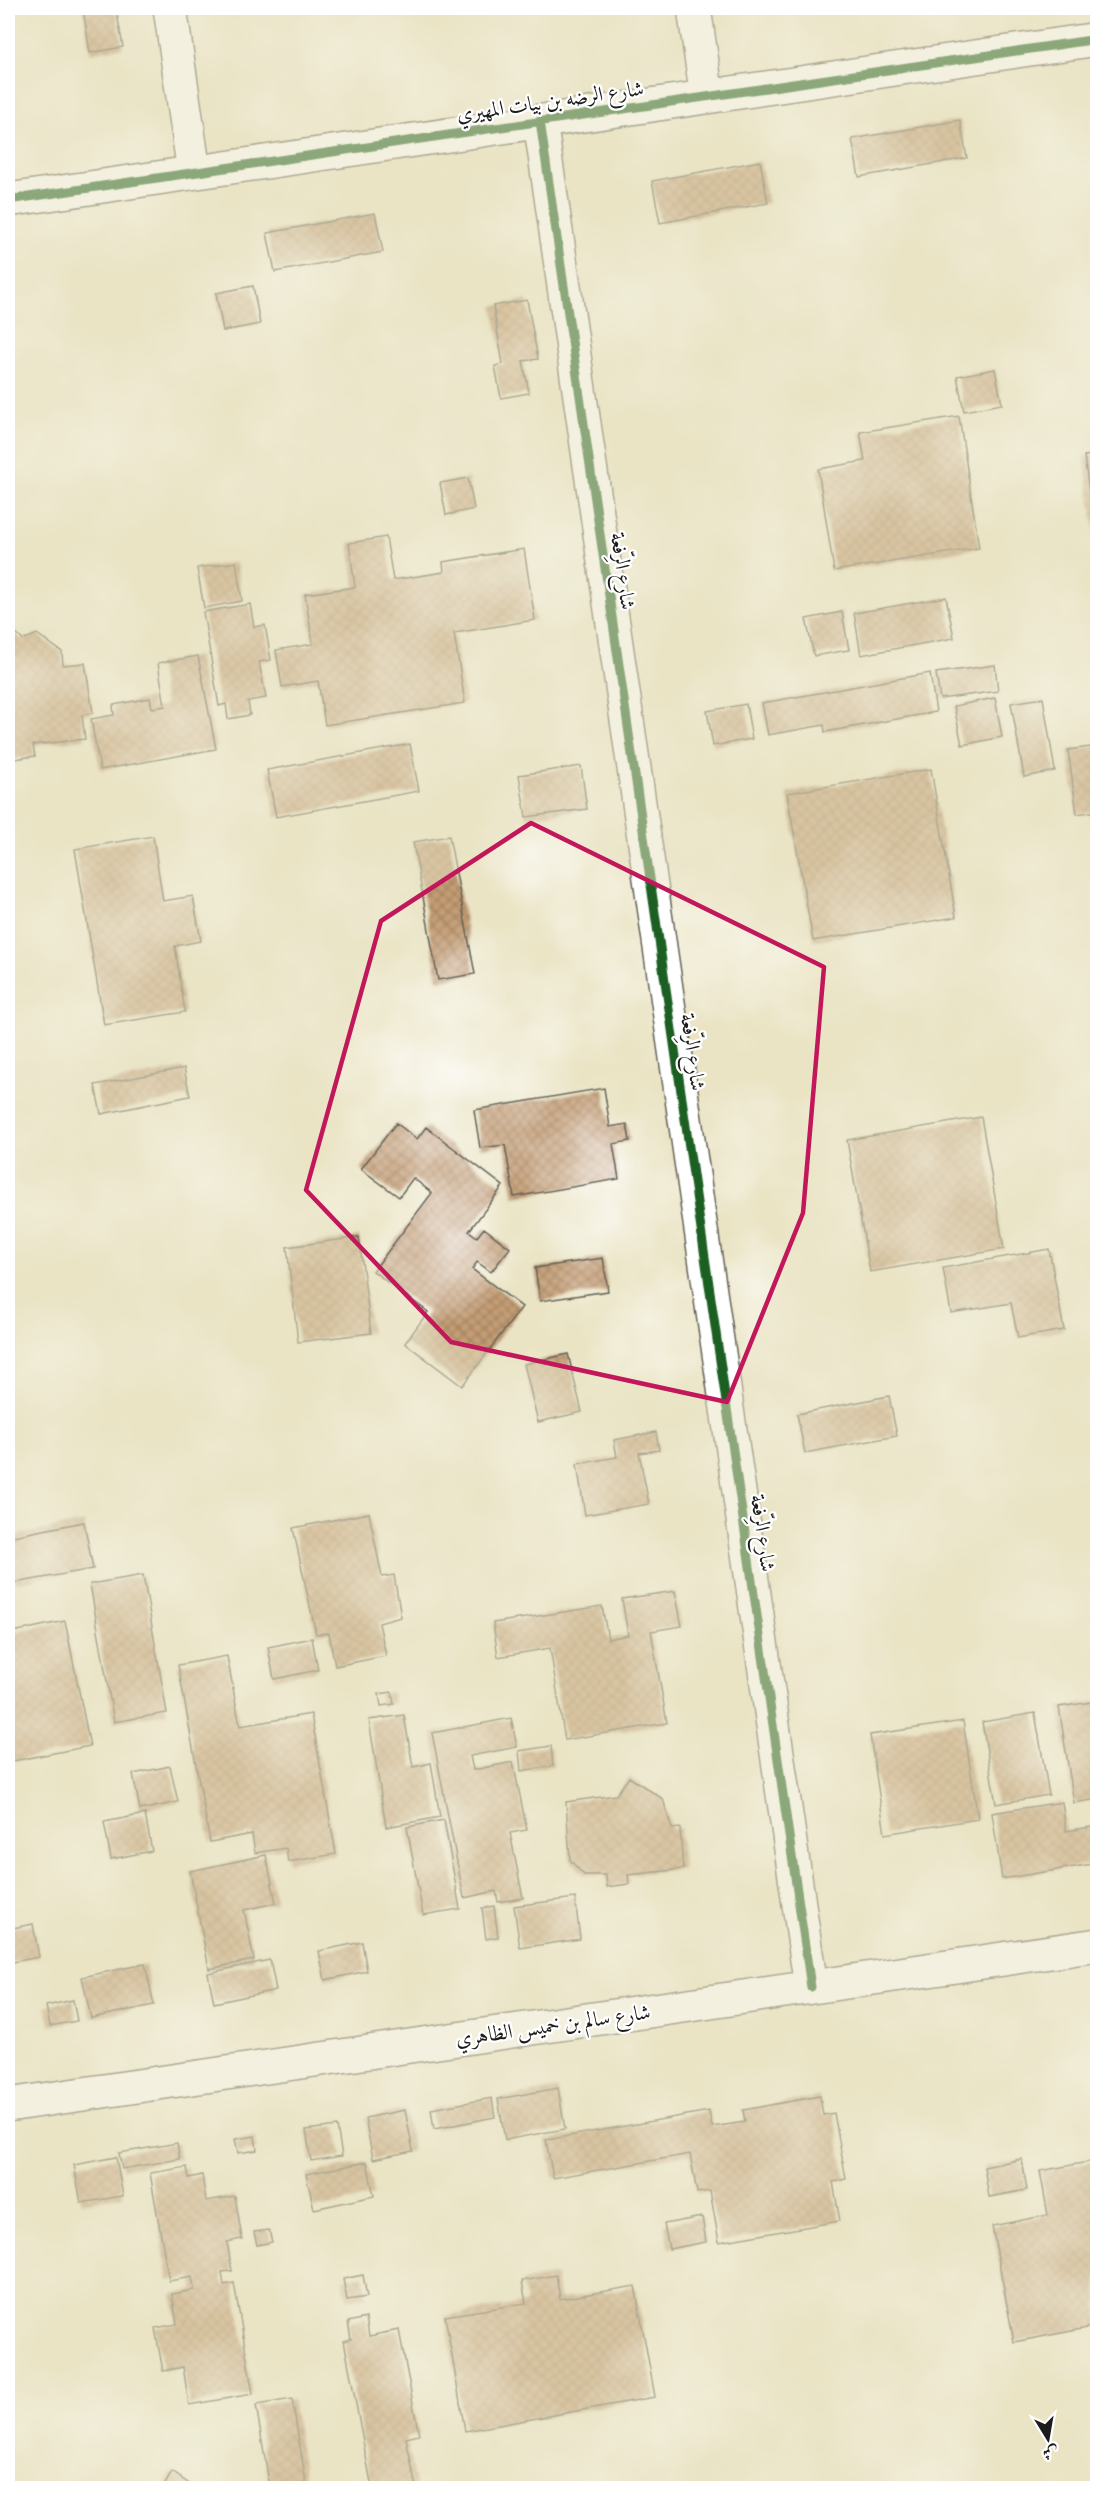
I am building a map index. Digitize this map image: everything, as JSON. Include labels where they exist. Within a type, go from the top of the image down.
[{"type":"street","points":[[170,8],[194,172]]},
{"type":"street","points":[[694,8],[706,97]]},
{"type":"street","name":"شارع الرضه بن بيات المهيري","points":[[8,200],[1098,39]]},
{"type":"street","name":"شارع الرِّفعة","points":[[540,121],[811,1987]]},
{"type":"street","name":"شارع سالم بن خميس الظاهري","points":[[8,2105],[1098,1945]]},
{"type":"highlighted area","points":[[531,823],[824,967],[803,1213],[727,1402],[451,1342],[306,1190],[381,921]]},
{"type":"building","points":[[116,8],[123,47],[90,53],[83,9]]},
{"type":"building","points":[[960,120],[967,158],[859,177],[852,139]]},
{"type":"building","points":[[760,161],[768,203],[660,223],[652,181]]},
{"type":"building","points":[[375,213],[383,252],[275,272],[267,233]]},
{"type":"building","points":[[253,286],[260,324],[223,331],[216,293]]},
{"type":"building","points":[[527,300],[538,359],[523,361],[529,393],[501,398],[495,366],[503,364],[493,306]]},
{"type":"building","points":[[995,369],[1002,404],[964,411],[957,376]]},
{"type":"building","points":[[959,416],[979,548],[834,571],[818,469],[865,461],[860,432]]},
{"type":"building","points":[[1098,454],[1098,540],[1096,540],[1084,456]]},
{"type":"building","points":[[468,478],[474,509],[446,515],[440,483]]},
{"type":"building","points":[[386,537],[393,580],[444,572],[443,562],[524,549],[535,620],[454,633],[465,703],[325,725],[318,681],[282,687],[276,650],[313,644],[305,594],[355,587],[349,543]]},
{"type":"building","points":[[236,562],[242,601],[204,608],[197,568]]},
{"type":"building","points":[[946,597],[954,638],[861,655],[854,613]]},
{"type":"building","points":[[250,604],[254,627],[265,625],[271,660],[259,662],[266,698],[248,701],[250,715],[228,719],[226,704],[219,706],[203,612]]},
{"type":"building","points":[[842,612],[849,650],[814,656],[806,619]]},
{"type":"building","points":[[8,627],[23,640],[37,634],[62,652],[63,665],[85,663],[93,713],[82,715],[85,739],[33,745],[35,756],[8,760]]},
{"type":"building","points":[[198,656],[216,749],[100,770],[91,719],[114,715],[113,705],[150,698],[152,708],[165,706],[158,663]]},
{"type":"building","points":[[995,665],[998,691],[940,699],[936,673]]},
{"type":"building","points":[[930,673],[936,712],[825,732],[824,725],[768,735],[762,703]]},
{"type":"building","points":[[995,698],[1002,737],[962,745],[954,706]]},
{"type":"building","points":[[1043,698],[1055,771],[1024,777],[1011,703]]},
{"type":"building","points":[[746,704],[752,739],[713,746],[707,711]]},
{"type":"building","points":[[410,744],[419,791],[276,817],[267,770]]},
{"type":"building","points":[[1098,746],[1098,811],[1077,814],[1068,750]]},
{"type":"building","points":[[581,766],[587,809],[526,817],[519,775]]},
{"type":"building","points":[[931,769],[956,917],[813,941],[787,793]]},
{"type":"building","points":[[153,836],[163,901],[193,896],[201,941],[175,946],[185,1012],[104,1025],[75,849]]},
{"type":"building","points":[[449,836],[475,974],[438,980],[413,842]]},
{"type":"building","points":[[184,1068],[190,1096],[101,1114],[95,1085]]},
{"type":"building","points":[[604,1088],[610,1127],[627,1124],[630,1141],[613,1144],[619,1179],[514,1197],[505,1145],[480,1148],[474,1110]]},
{"type":"building","points":[[981,1117],[1004,1249],[870,1272],[847,1140]]},
{"type":"building","points":[[396,1123],[417,1139],[426,1127],[503,1186],[469,1231],[477,1237],[484,1228],[510,1248],[491,1272],[477,1262],[472,1269],[522,1307],[462,1386],[405,1343],[428,1312],[373,1271],[432,1193],[413,1178],[399,1197],[361,1169]]},
{"type":"building","points":[[359,1237],[371,1333],[298,1342],[287,1247]]},
{"type":"building","points":[[1049,1249],[1064,1330],[1018,1338],[1011,1303],[951,1313],[943,1268]]},
{"type":"building","points":[[603,1258],[608,1291],[540,1301],[535,1268]]},
{"type":"building","points":[[568,1354],[582,1412],[538,1422],[524,1364]]},
{"type":"building","points":[[889,1396],[897,1436],[805,1453],[797,1414]]},
{"type":"building","points":[[656,1432],[659,1450],[639,1453],[649,1504],[585,1515],[577,1464],[617,1457],[614,1440]]},
{"type":"building","points":[[369,1513],[382,1577],[394,1575],[401,1617],[379,1623],[386,1656],[335,1666],[329,1633],[316,1634],[293,1528]]},
{"type":"building","points":[[84,1522],[93,1569],[15,1583],[11,1563],[8,1564],[8,1537]]},
{"type":"building","points":[[143,1575],[167,1713],[114,1722],[90,1584]]},
{"type":"building","points":[[675,1591],[682,1626],[651,1631],[667,1723],[565,1740],[550,1648],[498,1657],[493,1623],[602,1606],[608,1639],[628,1635],[622,1599]]},
{"type":"building","points":[[65,1621],[90,1746],[8,1762],[8,1633]]},
{"type":"building","points":[[312,1638],[318,1670],[274,1679],[268,1647]]},
{"type":"building","points":[[227,1656],[240,1726],[311,1714],[336,1854],[288,1862],[286,1848],[255,1853],[252,1834],[210,1842],[178,1665]]},
{"type":"building","points":[[392,1692],[394,1704],[381,1706],[379,1694]]},
{"type":"building","points":[[1098,1701],[1098,1799],[1074,1803],[1059,1707]]},
{"type":"building","points":[[1035,1713],[1049,1795],[996,1804],[982,1722]]},
{"type":"building","points":[[404,1715],[413,1767],[431,1763],[440,1817],[386,1827],[369,1720]]},
{"type":"building","points":[[511,1718],[517,1747],[470,1756],[473,1770],[513,1762],[527,1830],[510,1833],[523,1898],[498,1902],[496,1891],[464,1898],[432,1733]]},
{"type":"building","points":[[963,1721],[978,1819],[885,1834],[870,1735]]},
{"type":"building","points":[[551,1746],[553,1766],[521,1771],[519,1751]]},
{"type":"building","points":[[170,1766],[178,1802],[140,1810],[133,1774]]},
{"type":"building","points":[[629,1777],[663,1799],[672,1829],[680,1828],[683,1869],[628,1875],[629,1884],[607,1887],[606,1875],[584,1875],[570,1860],[566,1802],[616,1795]]},
{"type":"building","points":[[1062,1802],[1066,1831],[1098,1826],[1098,1863],[1002,1879],[992,1813]]},
{"type":"building","points":[[145,1814],[152,1851],[111,1859],[104,1822]]},
{"type":"building","points":[[444,1820],[460,1909],[423,1915],[407,1827]]},
{"type":"building","points":[[266,1855],[276,1903],[244,1910],[254,1960],[209,1969],[190,1871]]},
{"type":"building","points":[[575,1898],[580,1939],[520,1948],[514,1906]]},
{"type":"building","points":[[494,1906],[498,1937],[486,1939],[482,1908]]},
{"type":"building","points":[[33,1924],[39,1957],[8,1963],[8,1929]]},
{"type":"building","points":[[362,1942],[367,1971],[325,1980],[319,1951]]},
{"type":"building","points":[[270,1960],[276,1990],[214,2003],[208,1973]]},
{"type":"building","points":[[145,1964],[154,2005],[91,2018],[82,1977]]},
{"type":"building","points":[[73,2000],[77,2021],[50,2026],[46,2006]]},
{"type":"building","points":[[558,2088],[565,2129],[505,2140],[498,2099]]},
{"type":"building","points":[[820,2096],[823,2115],[834,2113],[846,2179],[833,2182],[840,2221],[719,2242],[710,2191],[697,2193],[690,2154],[553,2178],[546,2140],[709,2111],[712,2127],[745,2122],[743,2110]]},
{"type":"building","points":[[492,2098],[495,2117],[434,2129],[431,2109]]},
{"type":"building","points":[[405,2110],[413,2151],[373,2159],[365,2118]]},
{"type":"building","points":[[337,2126],[342,2156],[311,2161],[306,2130]]},
{"type":"building","points":[[255,2136],[257,2150],[238,2153],[235,2139]]},
{"type":"building","points":[[177,2143],[180,2159],[122,2169],[119,2153]]},
{"type":"building","points":[[116,2157],[123,2196],[81,2203],[74,2165]]},
{"type":"building","points":[[1022,2159],[1027,2190],[989,2197],[984,2167]]},
{"type":"building","points":[[1093,2161],[1098,2184],[1098,2326],[1014,2342],[992,2226],[1048,2215],[1040,2171]]},
{"type":"building","points":[[367,2162],[374,2196],[314,2209],[306,2174]]},
{"type":"building","points":[[187,2167],[189,2178],[202,2175],[206,2201],[235,2196],[242,2239],[227,2242],[232,2271],[222,2272],[224,2285],[234,2283],[253,2394],[189,2405],[183,2367],[163,2371],[155,2328],[177,2324],[172,2294],[194,2290],[192,2277],[169,2281],[150,2173]]},
{"type":"building","points":[[702,2217],[706,2242],[669,2249],[664,2224]]},
{"type":"building","points":[[269,2230],[272,2242],[257,2245],[254,2232]]},
{"type":"building","points":[[363,2275],[367,2297],[347,2300],[343,2279]]},
{"type":"building","points":[[556,2275],[560,2299],[635,2286],[655,2397],[465,2431],[445,2316],[526,2303],[522,2281]]},
{"type":"building","points":[[366,2318],[369,2336],[399,2330],[419,2435],[406,2438],[416,2488],[372,2488],[344,2341],[351,2339],[348,2322]]},
{"type":"building","points":[[292,2399],[307,2488],[270,2488],[256,2405]]},
{"type":"building","points":[[172,2472],[195,2488],[163,2488]]},
{"type":"cycle path","points":[[8,200],[1098,39]]},
{"type":"cycle path","points":[[540,121],[811,1987]]}]
